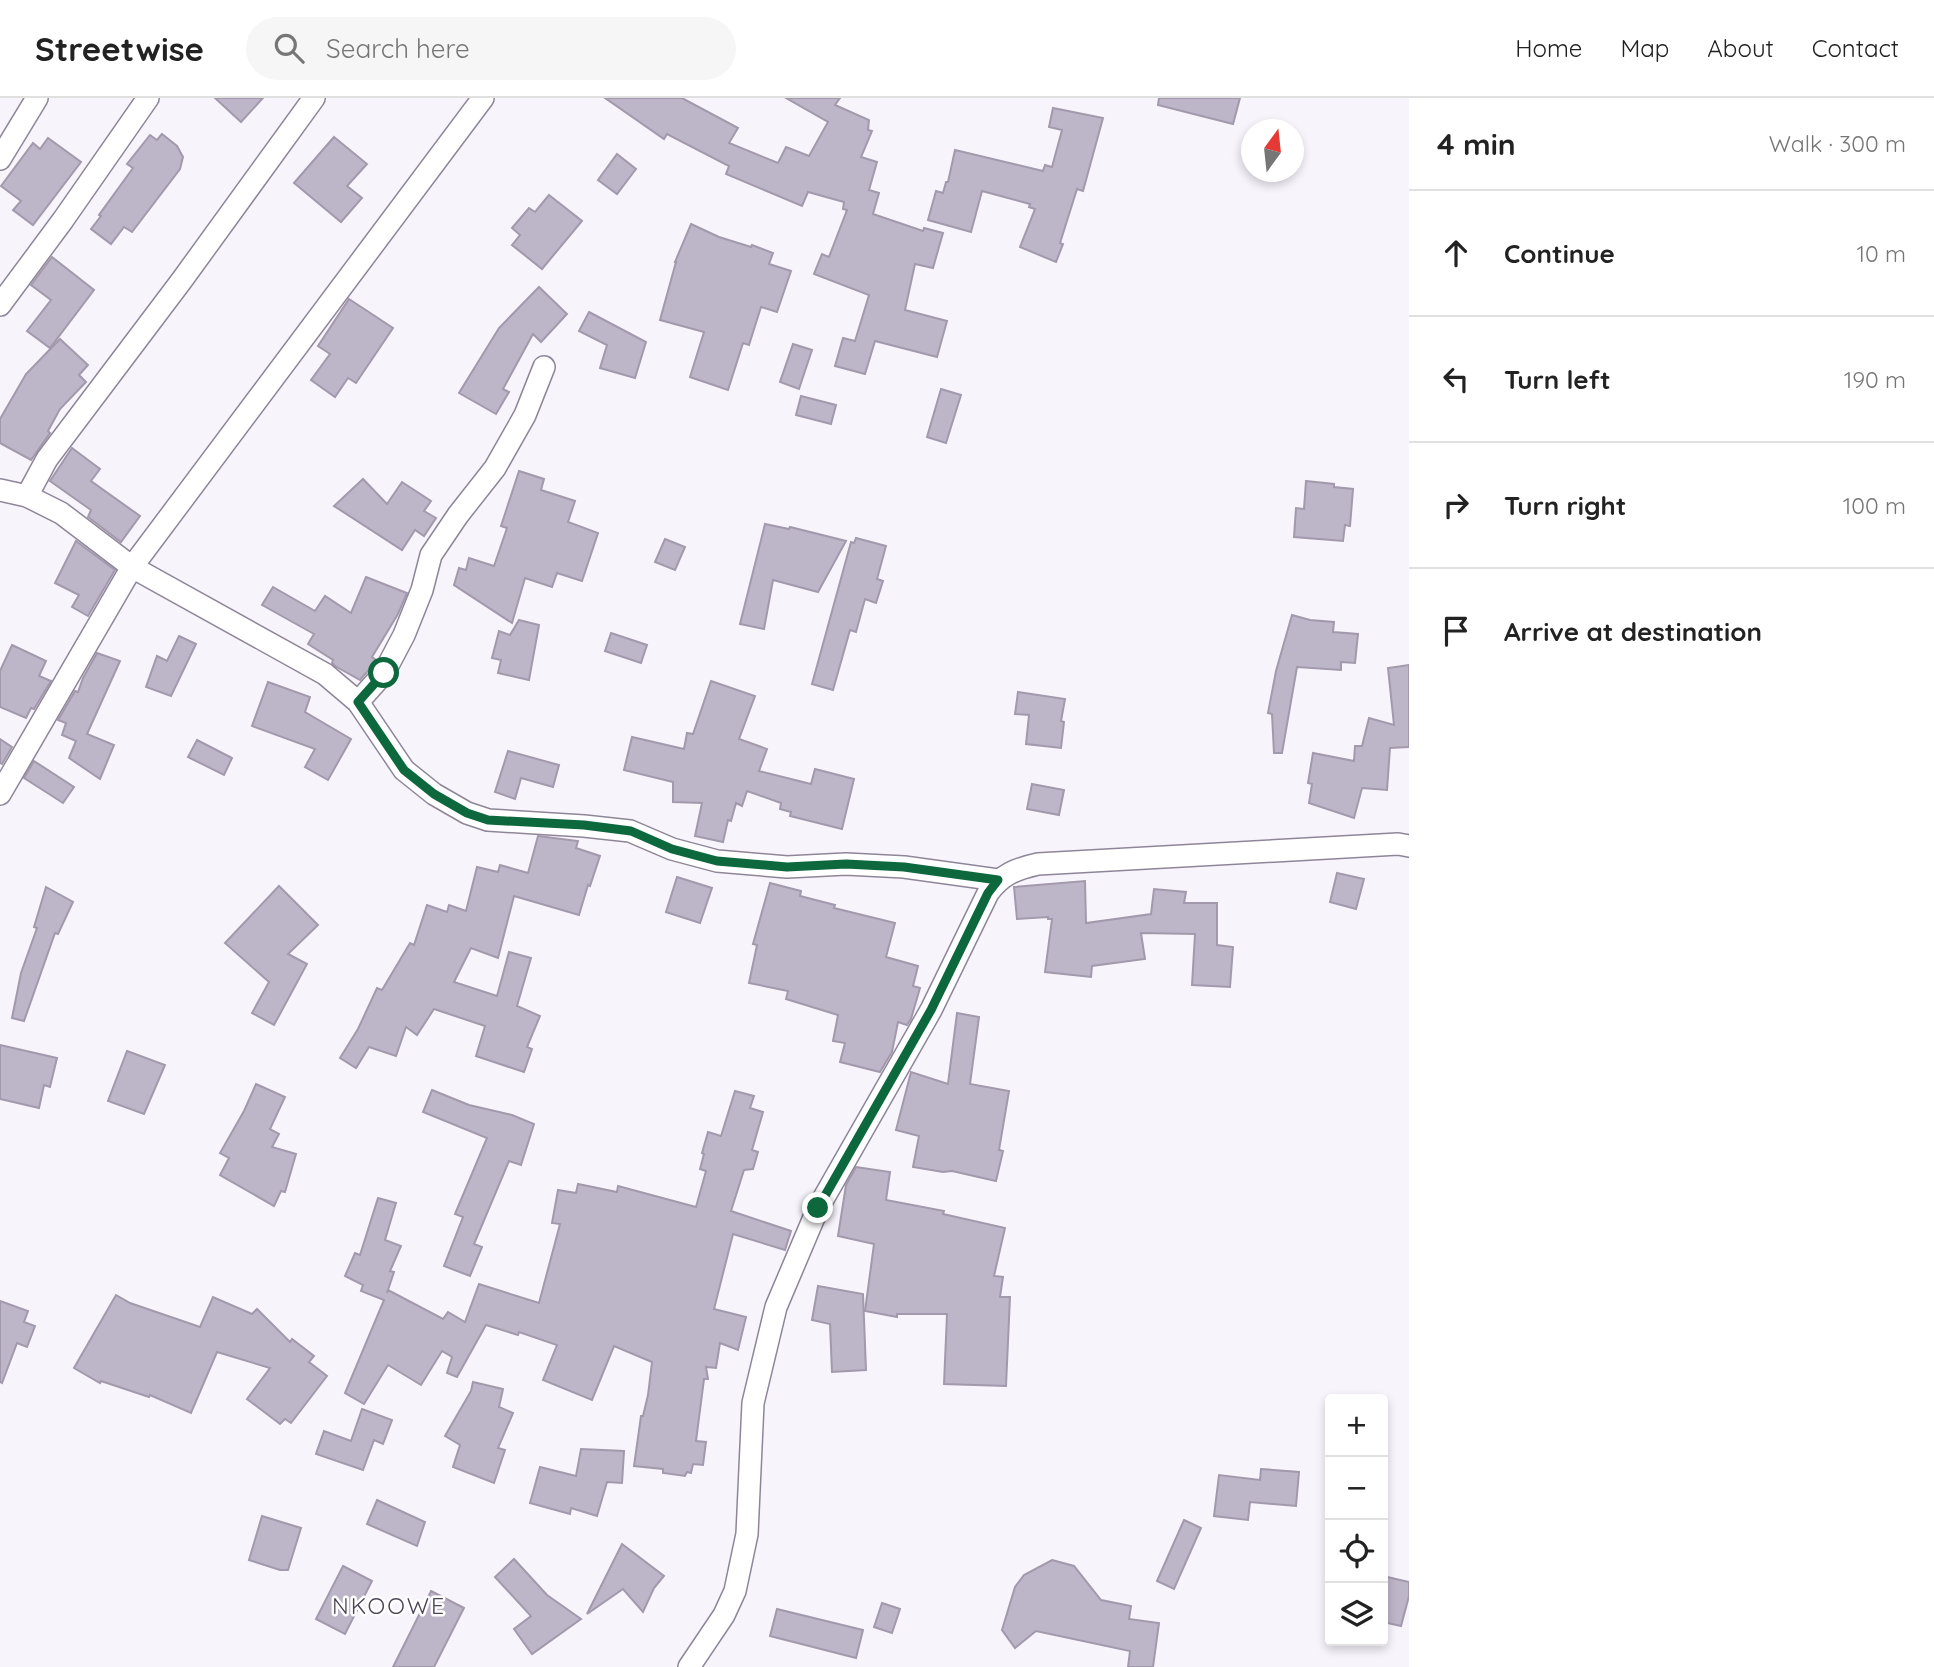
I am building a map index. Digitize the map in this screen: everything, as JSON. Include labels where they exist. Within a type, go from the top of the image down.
[{"type":"street","points":[[0,159],[37,98]]},
{"type":"street","points":[[0,305],[64,220],[148,98]]},
{"type":"street","points":[[27,496],[47,459],[314,98]]},
{"type":"street","points":[[0,794],[132,567],[483,98]]},
{"type":"street","points":[[358,702],[384,673],[404,635],[422,590],[431,555],[495,468],[526,415],[544,367]]},
{"type":"street","points":[[0,490],[27,496],[61,513],[132,567],[325,674],[358,702],[404,770],[434,794],[467,813],[488,820],[584,825],[631,831],[672,849],[717,861],[787,867],[846,864],[904,867],[998,880]]},
{"type":"street","points":[[689,1667],[724,1615],[735,1591],[747,1534],[753,1403],[776,1307],[818,1208],[931,1010],[988,893],[998,880],[1015,869],[1038,864],[1398,844],[1409,846]]},
{"type":"building","points":[[215,98],[263,98],[241,122]]},
{"type":"building","points":[[605,98],[682,98],[738,128],[729,143],[778,163],[786,147],[809,156],[828,122],[786,98],[840,98],[835,105],[869,120],[868,130],[872,131],[861,157],[877,162],[869,190],[879,193],[873,214],[923,231],[924,228],[943,233],[933,268],[915,264],[905,310],[947,321],[937,357],[875,341],[865,374],[835,366],[843,338],[855,341],[869,295],[814,274],[822,254],[829,257],[847,210],[843,209],[844,202],[808,192],[802,206],[726,174],[729,166],[667,134],[664,139]]},
{"type":"building","points":[[1159,98],[1240,98],[1233,124],[1158,105]]},
{"type":"building","points":[[1053,108],[1103,118],[1083,191],[1077,189],[1056,262],[1020,247],[1035,209],[1029,207],[1030,204],[982,191],[971,232],[928,220],[936,191],[943,193],[948,182],[955,150],[1043,171],[1045,165],[1052,167],[1062,130],[1049,127]]},
{"type":"building","points":[[162,134],[177,146],[183,157],[180,169],[132,232],[124,227],[111,244],[91,229],[133,168],[127,164],[150,135],[157,140]]},
{"type":"building","points":[[334,137],[367,164],[347,186],[362,198],[341,222],[294,183]]},
{"type":"building","points":[[48,138],[81,162],[33,225],[13,210],[21,201],[1,186],[33,143],[40,149]]},
{"type":"building","points":[[617,154],[636,169],[617,194],[598,180]]},
{"type":"building","points":[[549,195],[582,221],[542,269],[512,245],[520,235],[512,228],[529,208],[535,212]]},
{"type":"building","points":[[691,224],[719,237],[773,253],[769,264],[791,271],[777,312],[761,307],[749,345],[743,343],[728,390],[690,377],[704,332],[660,320],[675,262]]},
{"type":"building","points":[[52,257],[94,290],[50,348],[27,331],[51,300],[31,285]]},
{"type":"building","points":[[539,287],[567,314],[541,342],[533,334],[503,389],[509,392],[496,414],[459,393],[499,328]]},
{"type":"building","points":[[349,299],[393,328],[356,383],[348,378],[335,397],[311,380],[330,354],[318,346]]},
{"type":"building","points":[[589,312],[646,342],[635,378],[600,368],[607,345],[579,331]]},
{"type":"building","points":[[60,339],[88,365],[79,375],[86,382],[60,409],[48,431],[50,433],[31,460],[0,443],[0,419],[26,374]]},
{"type":"building","points":[[793,344],[812,350],[799,389],[780,382]]},
{"type":"building","points":[[941,389],[961,395],[946,443],[927,437]]},
{"type":"building","points":[[801,396],[836,405],[831,424],[796,415]]},
{"type":"building","points":[[72,448],[100,469],[91,481],[140,516],[121,542],[88,517],[91,510],[50,481]]},
{"type":"building","points":[[519,471],[544,479],[541,490],[575,501],[568,522],[598,533],[582,581],[557,573],[552,587],[525,578],[512,623],[454,585],[459,568],[466,570],[469,558],[494,566],[507,528],[501,526]]},
{"type":"building","points":[[363,479],[387,504],[402,482],[431,501],[424,511],[436,518],[424,536],[415,530],[402,550],[334,506]]},
{"type":"building","points":[[1306,481],[1353,489],[1350,526],[1345,525],[1343,541],[1294,537],[1296,508],[1304,509]]},
{"type":"building","points":[[765,524],[789,529],[790,527],[846,541],[818,592],[773,580],[764,629],[740,624]]},
{"type":"building","points":[[856,538],[886,546],[877,579],[883,581],[876,603],[865,599],[856,632],[850,630],[833,690],[812,684],[851,542],[854,543]]},
{"type":"building","points":[[665,539],[685,547],[675,570],[655,562]]},
{"type":"building","points":[[76,541],[115,570],[88,616],[72,607],[79,595],[55,583]]},
{"type":"building","points":[[366,577],[407,593],[398,614],[372,657],[376,660],[360,680],[335,666],[333,660],[308,644],[314,634],[262,605],[273,587],[315,611],[325,596],[351,613]]},
{"type":"building","points":[[1292,615],[1334,622],[1333,632],[1358,634],[1355,663],[1341,662],[1341,670],[1297,667],[1282,753],[1274,753],[1272,714],[1268,713],[1276,671]]},
{"type":"building","points":[[519,620],[539,625],[529,680],[498,673],[501,660],[492,658],[499,631],[510,635]]},
{"type":"building","points":[[611,633],[647,645],[641,663],[605,651]]},
{"type":"building","points":[[179,636],[196,644],[171,696],[146,687],[157,656],[167,661]]},
{"type":"building","points":[[12,645],[46,661],[39,676],[51,681],[26,718],[0,707],[0,671]]},
{"type":"building","points":[[97,653],[120,661],[87,734],[114,745],[100,779],[69,758],[76,741],[62,735],[66,723],[58,720],[75,691],[78,692]]},
{"type":"building","points":[[1409,665],[1409,747],[1390,748],[1387,790],[1362,788],[1354,818],[1309,803],[1312,784],[1308,783],[1313,753],[1354,761],[1355,746],[1362,746],[1369,718],[1394,725],[1388,668]]},
{"type":"building","points":[[711,681],[755,696],[739,739],[767,749],[759,771],[811,784],[815,769],[854,779],[842,829],[790,816],[791,812],[780,809],[781,803],[747,791],[742,806],[736,803],[731,821],[728,820],[723,842],[695,836],[702,803],[673,802],[673,782],[624,770],[632,737],[684,749],[687,733],[693,734]]},
{"type":"building","points":[[268,682],[310,697],[305,712],[351,739],[328,780],[305,767],[315,749],[252,726]]},
{"type":"building","points":[[1018,692],[1065,699],[1061,721],[1064,722],[1061,748],[1026,744],[1029,715],[1015,714]]},
{"type":"building","points":[[0,739],[12,747],[2,764],[0,763]]},
{"type":"building","points":[[197,740],[232,758],[224,775],[188,757]]},
{"type":"building","points":[[508,751],[559,765],[553,787],[521,778],[515,799],[495,792]]},
{"type":"building","points":[[34,761],[74,787],[63,803],[24,778]]},
{"type":"building","points":[[1032,784],[1064,790],[1059,815],[1027,809]]},
{"type":"building","points":[[538,836],[578,841],[576,848],[600,856],[579,915],[514,896],[498,958],[471,948],[454,982],[497,996],[509,952],[531,958],[517,1006],[540,1016],[527,1047],[532,1049],[524,1072],[476,1056],[485,1026],[434,1009],[417,1035],[406,1027],[396,1056],[369,1047],[356,1068],[340,1058],[358,1029],[377,988],[382,990],[410,943],[414,945],[427,905],[447,912],[449,905],[466,911],[477,867],[498,872],[500,865],[528,873]]},
{"type":"building","points":[[1337,873],[1364,879],[1356,909],[1330,902]]},
{"type":"building","points":[[677,877],[712,888],[700,923],[666,912]]},
{"type":"building","points":[[1085,881],[1086,923],[1151,914],[1154,889],[1186,892],[1184,903],[1217,903],[1217,945],[1233,947],[1230,987],[1192,985],[1195,934],[1141,933],[1145,959],[1092,966],[1091,977],[1045,972],[1052,919],[1017,919],[1014,887]]},
{"type":"building","points":[[770,883],[801,891],[800,896],[835,905],[834,908],[895,923],[886,957],[918,966],[913,986],[920,988],[911,1019],[907,1025],[898,1022],[892,1052],[880,1072],[840,1062],[845,1043],[833,1041],[838,1015],[786,999],[788,991],[749,983],[757,945],[753,944]]},
{"type":"building","points":[[279,886],[318,925],[288,954],[307,964],[274,1025],[252,1013],[269,982],[225,943]]},
{"type":"building","points":[[46,887],[73,902],[58,934],[55,933],[24,1021],[12,1018],[21,973],[37,928],[34,927]]},
{"type":"building","points":[[957,1013],[979,1017],[970,1084],[1009,1091],[999,1150],[1003,1151],[996,1181],[952,1171],[913,1167],[919,1136],[896,1130],[911,1072],[948,1084]]},
{"type":"building","points":[[0,1045],[57,1058],[50,1087],[44,1085],[39,1108],[0,1099]]},
{"type":"building","points":[[127,1051],[165,1065],[144,1114],[108,1101]]},
{"type":"building","points":[[256,1084],[285,1097],[270,1129],[279,1134],[272,1147],[296,1154],[285,1192],[281,1191],[274,1206],[220,1175],[229,1158],[220,1153]]},
{"type":"building","points":[[432,1090],[469,1105],[512,1115],[534,1124],[521,1165],[509,1161],[474,1244],[482,1247],[470,1276],[444,1266],[463,1217],[455,1214],[487,1138],[423,1112]]},
{"type":"building","points":[[735,1091],[754,1096],[750,1108],[763,1112],[752,1150],[758,1152],[753,1169],[744,1170],[731,1211],[791,1231],[785,1250],[733,1234],[714,1309],[746,1317],[738,1350],[720,1343],[716,1368],[706,1367],[708,1379],[704,1379],[696,1441],[706,1442],[703,1465],[693,1464],[691,1473],[687,1472],[685,1476],[663,1473],[663,1469],[634,1466],[652,1362],[614,1346],[592,1400],[543,1380],[557,1345],[519,1332],[518,1335],[486,1325],[457,1377],[447,1373],[452,1357],[442,1351],[421,1385],[388,1365],[364,1404],[345,1393],[384,1300],[361,1291],[363,1285],[345,1276],[355,1253],[360,1255],[378,1198],[396,1203],[385,1240],[401,1246],[390,1271],[394,1272],[388,1290],[443,1319],[448,1312],[465,1322],[479,1284],[539,1303],[560,1224],[552,1223],[558,1190],[576,1193],[578,1184],[617,1192],[618,1186],[696,1207],[706,1171],[700,1169],[708,1132],[721,1136]]},
{"type":"building","points":[[856,1167],[890,1172],[886,1200],[944,1211],[943,1214],[1005,1228],[994,1276],[1003,1277],[1000,1297],[1010,1297],[1006,1386],[944,1384],[947,1314],[897,1314],[897,1317],[865,1311],[874,1244],[838,1236],[846,1185]]},
{"type":"building","points":[[818,1286],[863,1294],[866,1370],[832,1372],[830,1324],[812,1320]]},
{"type":"building","points":[[116,1295],[130,1303],[200,1327],[213,1297],[252,1314],[257,1309],[290,1342],[292,1339],[314,1356],[309,1362],[327,1376],[291,1423],[285,1419],[280,1424],[247,1399],[270,1368],[217,1352],[191,1413],[150,1395],[149,1397],[101,1381],[100,1383],[74,1368]]},
{"type":"building","points":[[0,1301],[28,1311],[24,1322],[35,1326],[27,1347],[17,1343],[2,1383],[0,1382]]},
{"type":"building","points":[[473,1382],[503,1389],[499,1407],[513,1413],[498,1448],[505,1450],[494,1483],[453,1467],[460,1445],[445,1436],[471,1391]]},
{"type":"building","points":[[362,1409],[392,1420],[383,1444],[374,1440],[363,1470],[316,1454],[324,1431],[351,1441]]},
{"type":"building","points":[[581,1449],[624,1451],[622,1483],[607,1482],[597,1516],[571,1508],[570,1514],[530,1503],[540,1467],[576,1476]]},
{"type":"building","points":[[1261,1469],[1299,1472],[1296,1506],[1250,1502],[1248,1520],[1214,1516],[1219,1475],[1260,1480]]},
{"type":"building","points":[[377,1500],[425,1522],[417,1546],[367,1524]]},
{"type":"building","points":[[262,1516],[301,1528],[288,1570],[249,1560]]},
{"type":"building","points":[[1184,1520],[1201,1528],[1174,1589],[1157,1581]]},
{"type":"building","points":[[622,1544],[664,1576],[654,1588],[643,1612],[623,1589],[587,1614]]},
{"type":"building","points":[[514,1559],[547,1595],[581,1619],[532,1654],[514,1629],[531,1616],[495,1577]]},
{"type":"building","points":[[1052,1560],[1074,1566],[1101,1600],[1131,1606],[1129,1619],[1159,1623],[1153,1667],[1128,1667],[1130,1651],[1036,1631],[1015,1648],[1002,1630],[1015,1587],[1024,1575]]},
{"type":"building","points":[[343,1566],[372,1581],[345,1634],[316,1619]]},
{"type":"building","points":[[1388,1577],[1409,1582],[1409,1596],[1401,1626],[1388,1623]]},
{"type":"building","points":[[431,1591],[464,1608],[434,1667],[393,1667]]},
{"type":"building","points":[[882,1603],[900,1609],[892,1633],[874,1627]]},
{"type":"building","points":[[777,1609],[863,1630],[856,1658],[770,1636]]},
{"type":"district","name":"NKOOWE","points":[[389,1605]]},
{"type":"route","points":[[384,673],[358,702],[404,770],[434,794],[467,813],[488,820],[584,825],[631,831],[672,849],[717,861],[787,867],[846,864],[904,867],[998,880],[988,893],[931,1010],[818,1208]]}]
